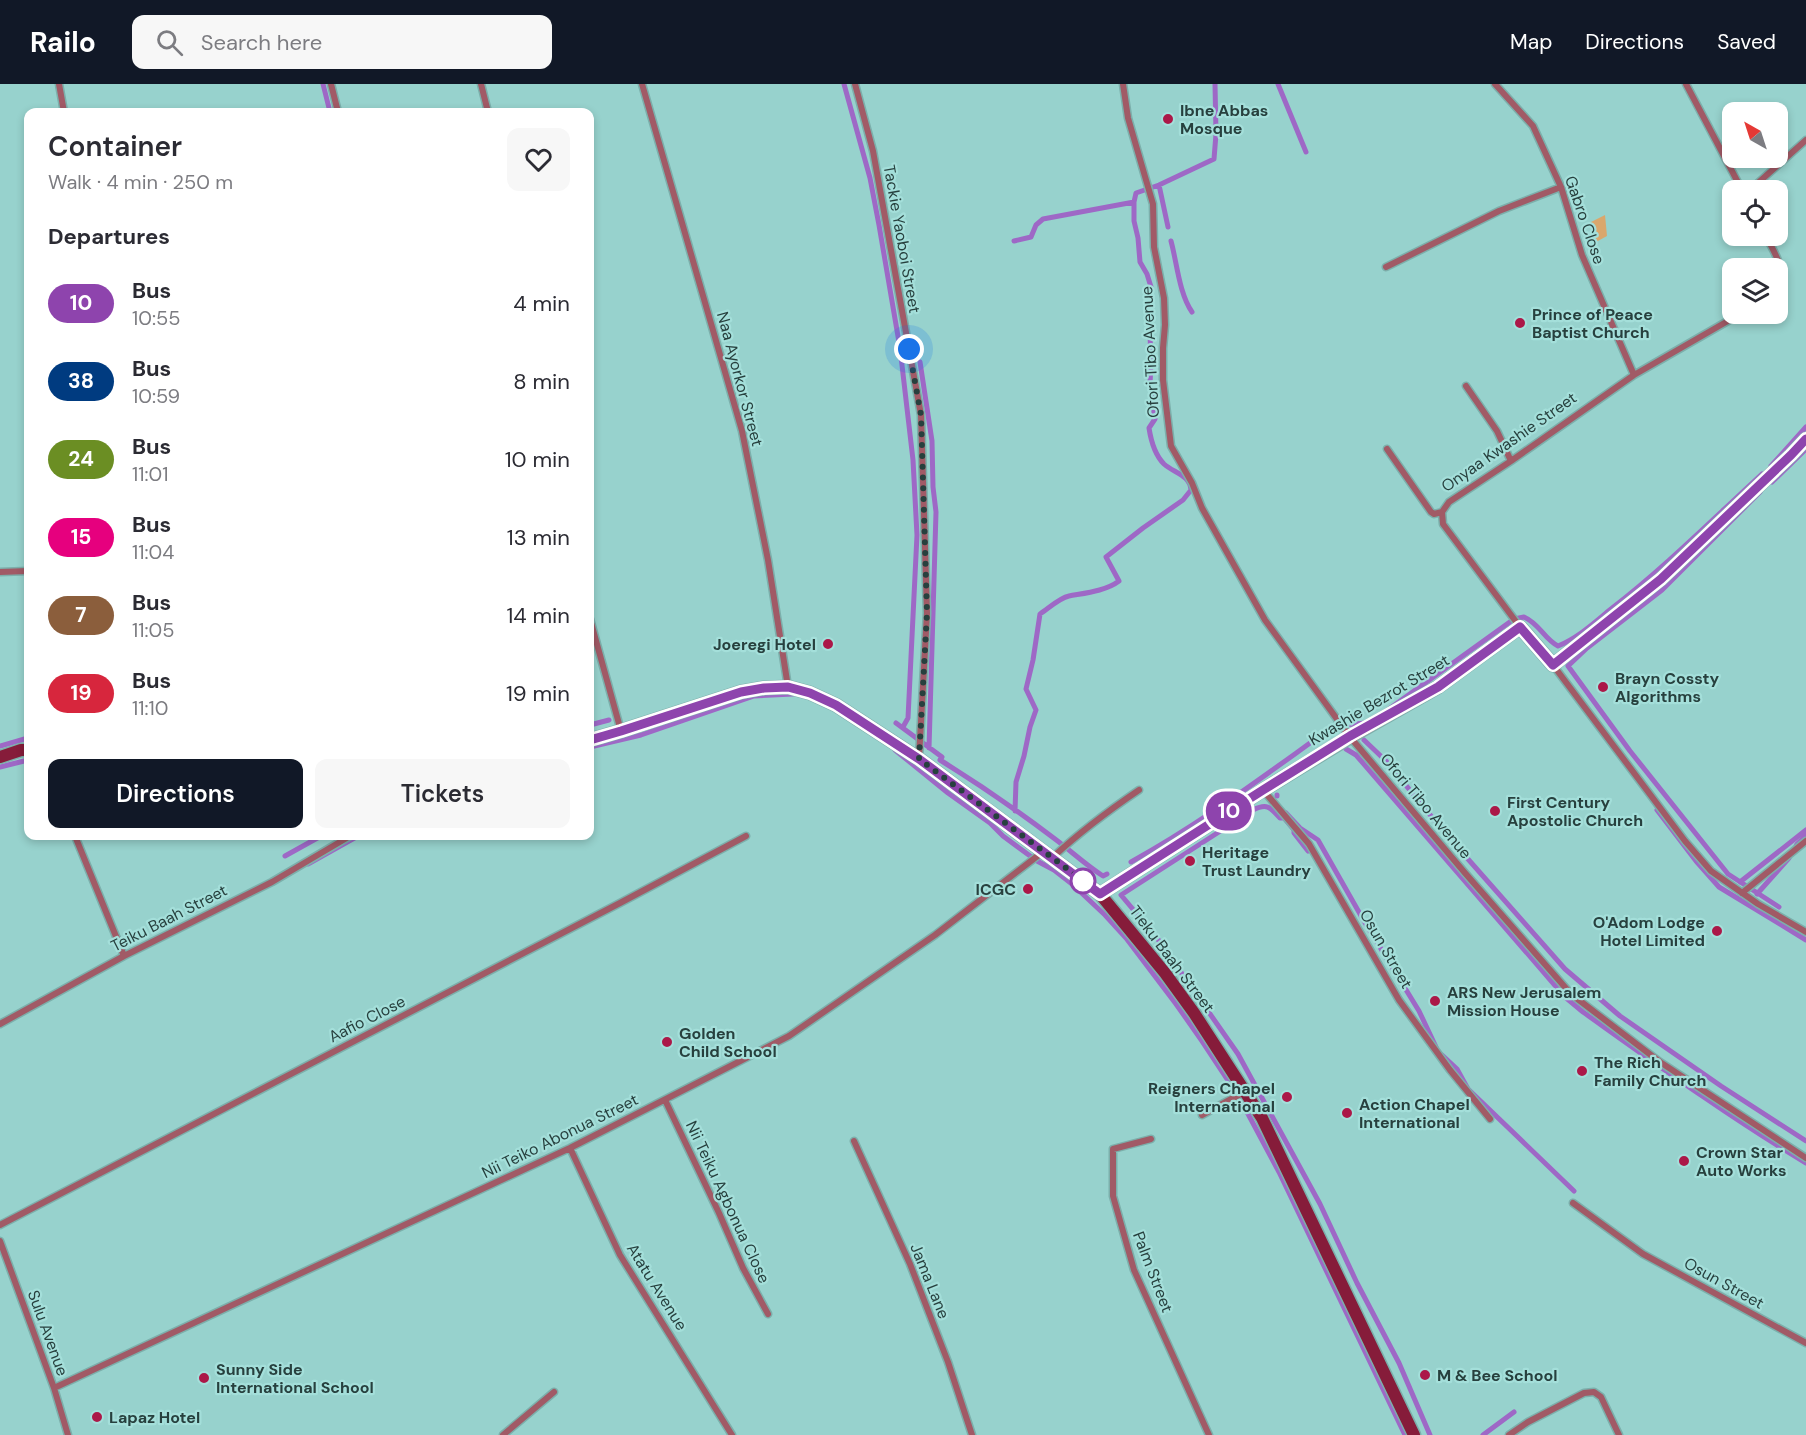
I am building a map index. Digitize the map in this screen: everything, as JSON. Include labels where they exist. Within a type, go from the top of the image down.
[{"type":"street","points":[[59,84],[63,108]]},
{"type":"street","points":[[331,84],[337,108]]},
{"type":"street","points":[[481,84],[487,108]]},
{"type":"street","name":"Naa Ayorkor Street","points":[[642,84],[742,431],[768,560],[788,687]]},
{"type":"street","name":"Tackie Yaoboi Street","points":[[855,84],[873,151],[921,415],[927,613],[919,759]]},
{"type":"street","name":"Ofori Tibo Avenue","points":[[1123,84],[1128,118],[1154,215],[1154,247],[1164,298],[1165,325],[1162,362],[1171,446],[1192,483],[1202,508],[1265,620],[1350,736],[1571,994],[1660,1062],[1806,1158]]},
{"type":"street","name":"Gabro Close","points":[[1495,84],[1533,126],[1561,187],[1582,255],[1634,375]]},
{"type":"street","points":[[1686,84],[1737,180]]},
{"type":"street","points":[[1761,180],[1806,140]]},
{"type":"street","points":[[1386,267],[1499,211],[1561,187]]},
{"type":"street","name":"Onyaa Kwashie Street","points":[[1723,324],[1634,375],[1449,502],[1442,512],[1443,524],[1520,627],[1553,665],[1685,841],[1711,871],[1806,932]]},
{"type":"street","points":[[1466,386],[1497,431],[1511,460]]},
{"type":"street","points":[[1553,665],[1661,579],[1806,438]]},
{"type":"street","points":[[1387,449],[1431,512],[1434,514],[1442,512]]},
{"type":"street","points":[[0,572],[24,572]]},
{"type":"street","name":"Kwashie Bezrot Street","points":[[1100,894],[1350,736],[1438,687],[1520,627]]},
{"type":"street","points":[[594,633],[621,731]]},
{"type":"street","name":"Tieku Baah Street","points":[[594,739],[741,692],[788,687],[810,693],[836,705],[919,759],[1100,894],[1165,973],[1246,1090],[1262,1118],[1414,1435]]},
{"type":"street","points":[[0,757],[24,750]]},
{"type":"street","name":"Nii Teiko Abonua Street","points":[[54,1388],[570,1148],[789,1036],[1139,790]]},
{"type":"street","name":"Osun Street","points":[[1263,790],[1309,844],[1400,1000],[1450,1070],[1490,1119]]},
{"type":"street","name":"Aafio Close","points":[[0,1225],[746,836]]},
{"type":"street","points":[[77,840],[124,956]]},
{"type":"street","name":"Teiku Baah Street","points":[[0,1024],[124,956],[272,882],[343,840]]},
{"type":"street","points":[[1742,893],[1806,841]]},
{"type":"street","points":[[1202,1115],[1246,1090]]},
{"type":"street","name":"Nii Teiku Agbonua Close","points":[[665,1100],[743,1268],[768,1314]]},
{"type":"street","name":"Palm Street","points":[[1151,1139],[1113,1149],[1113,1196],[1134,1270],[1209,1435]]},
{"type":"street","name":"Jama Lane","points":[[854,1141],[910,1264],[948,1362],[972,1435]]},
{"type":"street","name":"Atatu Avenue","points":[[570,1148],[620,1255],[732,1435]]},
{"type":"street","name":"Osun Street","points":[[1573,1203],[1643,1254],[1806,1343]]},
{"type":"street","name":"Sulu Avenue","points":[[0,1241],[69,1435]]},
{"type":"street","points":[[503,1435],[554,1392]]},
{"type":"street","points":[[1509,1435],[1528,1422],[1584,1393],[1594,1392],[1601,1397],[1619,1435]]},
{"type":"shaded area","points":[[1605,215],[1607,236],[1596,242],[1589,223]]},
{"type":"waterway","points":[[323,84],[329,108]]},
{"type":"waterway","points":[[844,84],[870,178],[879,225],[900,348],[913,460],[917,535],[908,718],[903,727]]},
{"type":"waterway","points":[[1015,811],[1016,782],[1036,710],[1026,689],[1040,614],[1065,597],[1102,589],[1119,581],[1106,557],[1183,500],[1191,490],[1188,481],[1164,464],[1158,456],[1149,428],[1155,419],[1150,384],[1149,301],[1151,287],[1140,262],[1134,221],[1134,202],[1136,193],[1159,185],[1214,159],[1215,84]]},
{"type":"waterway","points":[[1278,84],[1306,152]]},
{"type":"waterway","points":[[1159,185],[1168,227]]},
{"type":"waterway","points":[[1014,241],[1031,237],[1036,225],[1043,219],[1134,202]]},
{"type":"waterway","points":[[1171,241],[1181,287],[1192,312]]},
{"type":"waterway","points":[[920,362],[932,441],[936,512],[929,748]]},
{"type":"waterway","points":[[1771,466],[1806,427]]},
{"type":"waterway","points":[[1772,482],[1806,449]]},
{"type":"waterway","points":[[1389,709],[1514,619],[1524,617],[1529,620],[1558,646],[1572,639],[1650,577],[1762,474]]},
{"type":"waterway","points":[[1760,492],[1662,590],[1587,648],[1568,666],[1630,751],[1728,874],[1779,907]]},
{"type":"waterway","points":[[594,746],[641,735],[754,696],[793,694]]},
{"type":"waterway","points":[[594,724],[609,720]]},
{"type":"waterway","points":[[896,723],[942,757],[940,760],[1013,808],[1097,872],[1103,876],[1107,874]]},
{"type":"waterway","points":[[1131,862],[1208,815],[1331,728],[1366,723]]},
{"type":"waterway","points":[[0,746],[24,739]]},
{"type":"waterway","points":[[1364,740],[1386,761],[1445,833],[1565,969],[1620,1016],[1806,1141]]},
{"type":"waterway","points":[[1346,749],[1356,755],[1565,997],[1693,1090],[1806,1163]]},
{"type":"waterway","points":[[895,750],[948,793],[990,823],[1003,836],[1072,884],[1126,938],[1176,1004],[1239,1097],[1279,1172],[1405,1435]]},
{"type":"waterway","points":[[0,767],[24,761]]},
{"type":"waterway","points":[[1308,851],[1284,818],[1280,818],[1268,807],[1262,807],[1253,810],[1121,895],[1157,938],[1238,1054],[1320,1204],[1357,1283],[1399,1363],[1430,1435]]},
{"type":"waterway","points":[[1657,810],[1719,887],[1806,940]]},
{"type":"waterway","points":[[1286,813],[1300,828],[1318,840],[1419,1011],[1436,1047]]},
{"type":"waterway","points":[[1740,882],[1806,830]]},
{"type":"waterway","points":[[1794,851],[1797,844],[1806,836]]},
{"type":"waterway","points":[[285,856],[314,840]]},
{"type":"waterway","points":[[308,864],[351,840]]},
{"type":"waterway","points":[[1757,894],[1789,858]]},
{"type":"waterway","points":[[1442,1055],[1457,1069],[1468,1089],[1574,1191]]},
{"type":"waterway","points":[[1483,1435],[1514,1412]]},
{"type":"bus line","name":"10","points":[[594,739],[741,692],[788,687],[810,693],[836,705],[919,759],[1100,894],[1350,736],[1438,687],[1520,627],[1553,665],[1661,579],[1806,439]]},
{"type":"place","name":"Ibne Abbas Mosque","points":[[1168,119]]},
{"type":"place","name":"Prince of Peace Baptist Church","points":[[1520,323]]},
{"type":"place","name":"Joeregi Hotel","points":[[828,644]]},
{"type":"place","name":"Brayn Cossty Algorithms","points":[[1603,687]]},
{"type":"place","name":"First Century Apostolic Church","points":[[1495,811]]},
{"type":"place","name":"Heritage Trust Laundry","points":[[1190,861]]},
{"type":"place","name":"ICGC","points":[[1028,889]]},
{"type":"place","name":"O'Adom Lodge Hotel Limited","points":[[1717,931]]},
{"type":"place","name":"ARS New Jerusalem Mission House","points":[[1435,1001]]},
{"type":"place","name":"Golden Child School","points":[[667,1042]]},
{"type":"place","name":"The Rich Family Church","points":[[1582,1071]]},
{"type":"place","name":"Reigners Chapel International","points":[[1287,1097]]},
{"type":"place","name":"Action Chapel International","points":[[1347,1113]]},
{"type":"place","name":"Crown Star Auto Works","points":[[1684,1161]]},
{"type":"place","name":"M & Bee School","points":[[1425,1375]]},
{"type":"place","name":"Sunny Side International School","points":[[204,1378]]},
{"type":"place","name":"Lapaz Hotel","points":[[97,1417]]},
{"type":"route","points":[[909,349],[921,415],[927,613],[919,759],[1089,885],[1083,881]]}]
